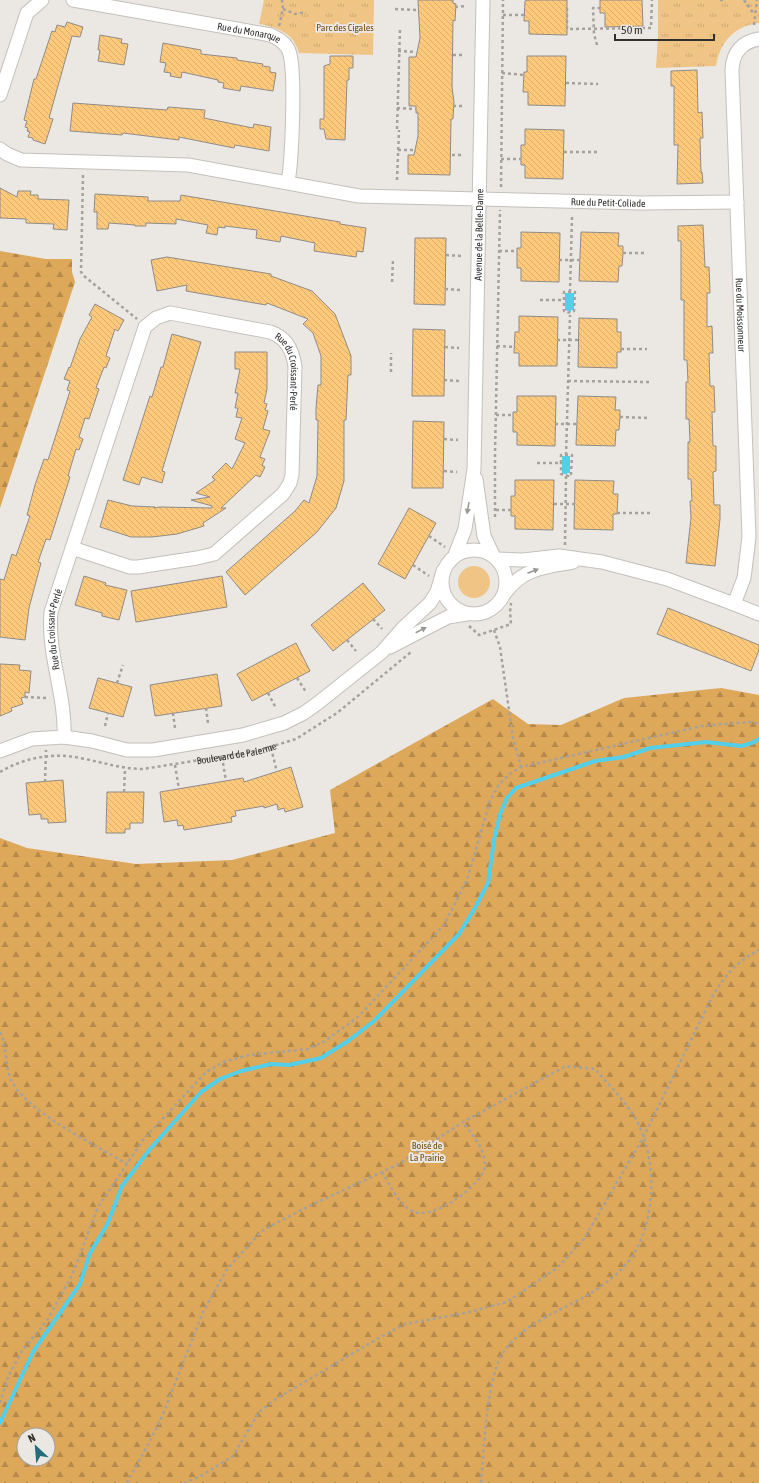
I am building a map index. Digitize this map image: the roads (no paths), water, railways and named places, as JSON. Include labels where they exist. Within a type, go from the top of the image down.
[{"type":"street","points":[[0,95],[27,13],[42,0]]},
{"type":"street","name":"Rue du Monarque","points":[[73,0],[271,36],[279,39],[287,46],[292,65],[288,182]]},
{"type":"street","name":"Avenue de la Belle-Dame","points":[[450,551],[465,529],[474,469],[483,0]]},
{"type":"street","name":"Rue du Moissonneur","points":[[734,604],[744,578],[749,537],[732,63],[735,55],[744,44],[759,39]]},
{"type":"street","points":[[0,148],[7,154],[21,160],[188,165],[359,196],[480,200]]},
{"type":"street","name":"Rue du Petit-Coliade","points":[[480,200],[649,204],[737,202]]},
{"type":"street","name":"Rue du Croissant-Perlé","points":[[64,737],[64,719],[50,621],[53,604],[142,333],[150,322],[164,314],[170,313],[278,334],[292,352],[295,367],[293,464],[290,482],[280,497],[222,549],[205,557],[138,567],[130,566],[72,548]]},
{"type":"street","name":"Avenue de la Belle-Dame","points":[[474,469],[484,536],[495,557]]},
{"type":"street","points":[[585,559],[550,566],[527,573],[512,583],[499,602],[486,612],[467,614],[457,610],[448,602],[442,587],[443,571],[448,562],[450,551],[474,549],[484,551],[495,557],[523,560],[552,555],[585,559],[618,565],[667,578],[759,614]]},
{"type":"street","points":[[495,557],[503,567],[506,576],[506,586],[503,595]]},
{"type":"street","name":"Boulevard de Palerme","points":[[382,652],[403,628],[430,603],[437,592],[443,571]]},
{"type":"street","name":"Boulevard de Palerme","points":[[0,750],[32,739],[64,737],[92,741],[119,749],[144,751],[270,728],[297,717],[318,703],[382,652],[437,622],[455,615],[467,614]]},
{"type":"water","points":[[565,293],[574,293],[574,310],[571,310],[571,312],[565,310]]},
{"type":"water","points":[[562,456],[570,456],[570,473],[567,473],[567,475],[562,473]]},
{"type":"waterway","points":[[0,1423],[33,1352],[80,1284],[90,1253],[107,1225],[122,1186],[150,1149],[201,1092],[220,1079],[241,1071],[271,1064],[289,1065],[321,1058],[348,1041],[374,1021],[459,934],[475,908],[488,883],[494,840],[500,814],[507,798],[516,788],[595,761],[624,757],[650,748],[706,742],[741,746],[759,739]]},
{"type":"park label","name":"Parc des Cigales","points":[[345,27]]},
{"type":"park label","name":"Boisé de La Prairie","points":[[427,1150]]}]
